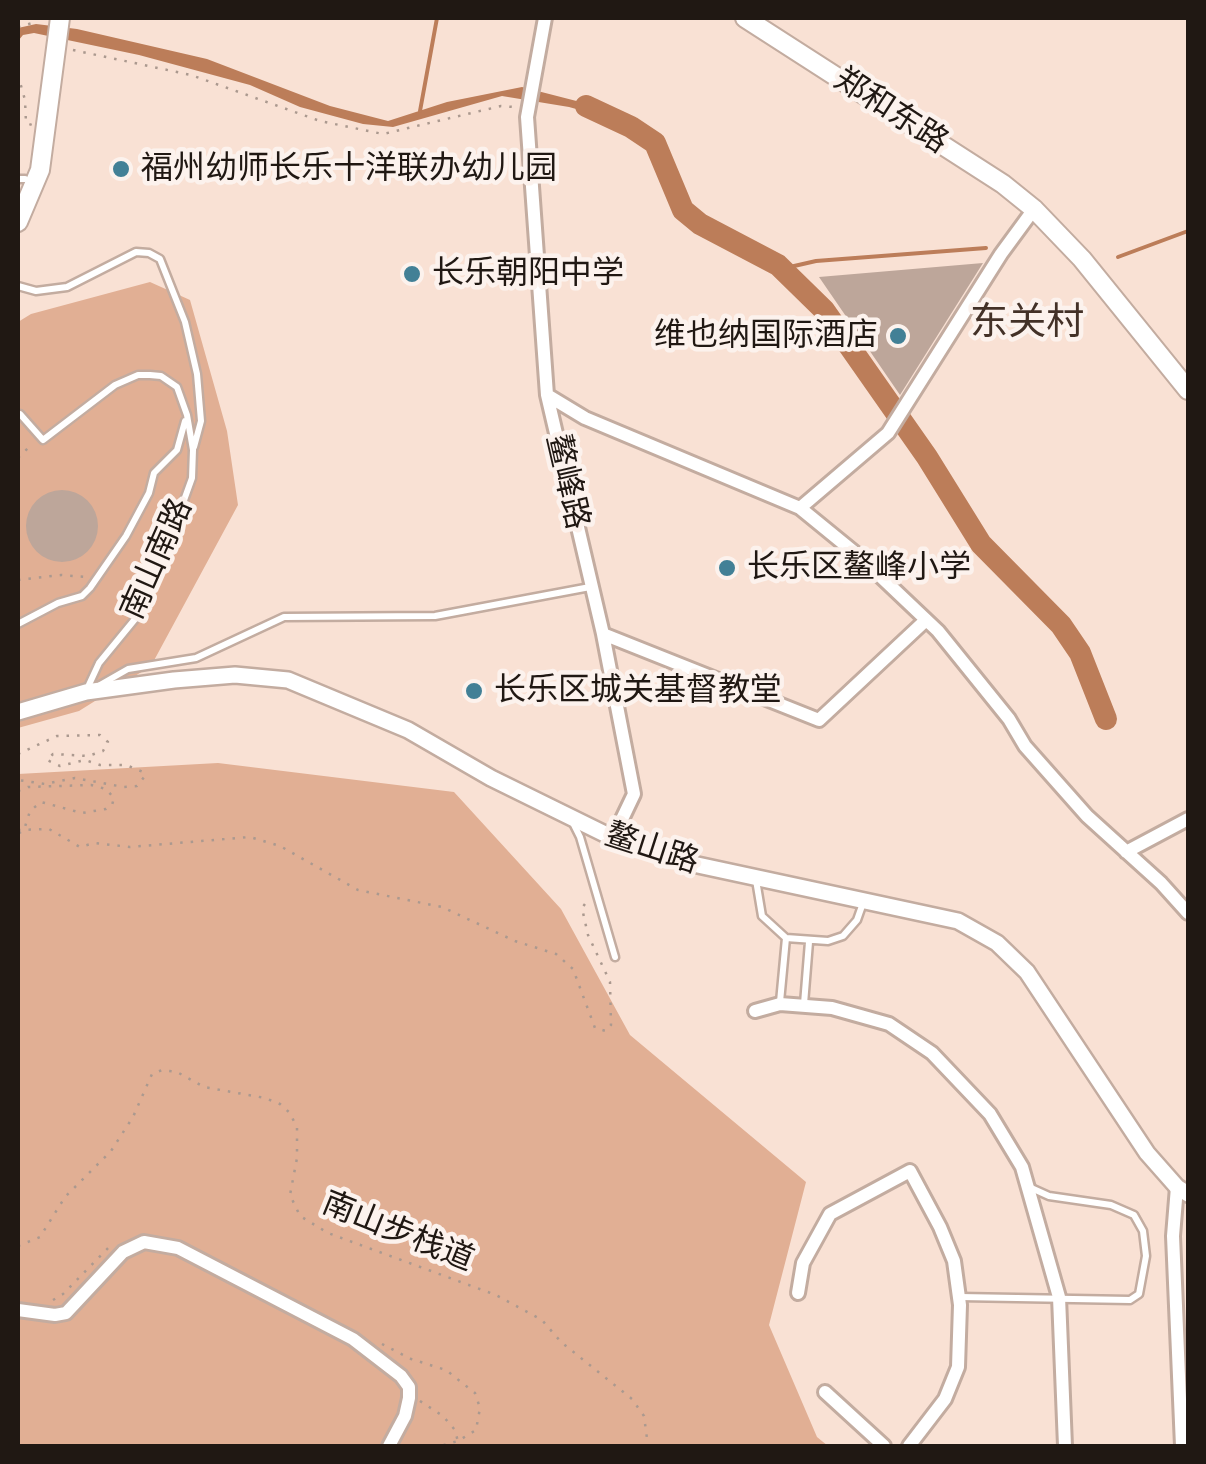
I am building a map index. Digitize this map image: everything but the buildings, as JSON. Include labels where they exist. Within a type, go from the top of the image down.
[{"type":"main road","points":[[20,185],[55,56],[50,18]]},
{"type":"main road","points":[[18,222],[40,170],[60,18]]},
{"type":"main road","name":"郑和东路","points":[[745,18],[1003,184],[1034,209],[1082,259],[1188,390]]},
{"type":"street","name":"鳌峰路","points":[[545,18],[527,114],[547,394],[603,634],[634,794],[613,838]]},
{"type":"street","points":[[800,508],[888,433],[1000,254],[1034,209]]},
{"type":"street","points":[[547,394],[585,418],[800,508],[860,557],[926,620],[1010,719],[1025,746],[1087,816],[1188,913]]},
{"type":"street","points":[[603,634],[819,720],[926,620]]},
{"type":"street","name":"鳌山路","points":[[18,712],[86,692],[235,675],[288,680],[408,730],[572,820],[613,838],[693,864],[958,921],[998,943],[1027,972],[1147,1153],[1182,1191]]},
{"type":"street","points":[[1126,852],[1188,819]]},
{"type":"street","points":[[755,1011],[780,1004],[832,1008],[889,1024],[932,1053],[990,1114],[1022,1167],[1059,1297],[1064,1446]]},
{"type":"street","points":[[798,1292],[803,1263],[830,1214],[910,1172],[954,1261],[959,1297],[958,1366],[945,1400],[910,1446]]},
{"type":"street","points":[[1182,1191],[1173,1236],[1182,1446]]},
{"type":"street","points":[[18,1310],[55,1315],[66,1312],[123,1252],[144,1242],[178,1248],[367,1348],[401,1376],[409,1387],[409,1398],[390,1446]]},
{"type":"street","points":[[825,1392],[884,1446]]},
{"type":"lane","points":[[18,286],[36,291],[67,287],[136,252],[149,253],[160,260],[185,322],[198,374],[200,421],[194,450]]},
{"type":"lane","name":"南山南路","points":[[39,438],[50,438],[103,394],[138,375],[161,376],[177,387],[194,450],[192,478],[140,613],[99,663],[86,692]]},
{"type":"lane","points":[[18,414],[39,438]]},
{"type":"lane","name":"南山南路","points":[[18,624],[58,603],[82,596],[126,536],[149,493],[154,473],[178,450],[187,414]]},
{"type":"lane","points":[[86,692],[128,669],[196,658],[284,616],[435,616],[592,587]]},
{"type":"lane","points":[[572,820],[615,958]]},
{"type":"lane","points":[[756,878],[762,916],[786,938],[810,942],[843,936],[857,920],[864,901]]},
{"type":"lane","points":[[780,1004],[786,938]]},
{"type":"lane","points":[[804,1006],[810,942]]},
{"type":"lane","points":[[959,1297],[1130,1300],[1139,1294],[1146,1256],[1143,1231],[1134,1215],[1111,1205],[1050,1196],[1028,1187]]},
{"type":"path","points":[[18,26],[36,22],[37,18]]},
{"type":"path","points":[[55,56],[73,50],[191,75],[320,121],[383,134],[501,106],[511,105],[527,114]]},
{"type":"path","points":[[18,74],[26,123],[34,126]]},
{"type":"path","points":[[18,458],[39,438]]},
{"type":"path","points":[[18,580],[61,575],[96,578]]},
{"type":"path","points":[[18,754],[58,736],[100,735],[108,742],[103,752],[88,756],[53,754],[48,762],[60,766],[80,760],[126,765],[146,776],[137,786],[124,787],[75,778],[45,784],[18,780]]},
{"type":"path","points":[[18,791],[91,784],[106,789],[114,798],[106,809],[82,813],[41,802],[30,810],[24,830]]},
{"type":"path","points":[[18,832],[49,829],[80,847],[94,843],[130,846],[250,837],[280,846],[358,890],[442,907],[515,941],[556,954],[573,969],[595,1028],[606,1032],[611,1026],[610,982],[588,935],[582,908],[594,889]]},
{"type":"path","name":"南山步栈道","points":[[18,1246],[40,1237],[65,1197],[111,1151],[133,1118],[152,1074],[162,1070],[177,1072],[204,1087],[265,1098],[290,1113],[297,1128],[299,1145],[290,1195],[300,1216],[328,1234],[496,1294],[542,1320],[562,1342],[632,1398],[644,1416],[648,1446]]},
{"type":"path","points":[[50,1302],[63,1294],[92,1260],[114,1242]]},
{"type":"path","points":[[375,1341],[411,1360],[446,1370],[475,1393],[480,1408],[476,1430],[458,1444],[440,1446]]},
{"type":"path","points":[[409,1398],[428,1403],[443,1416],[455,1430],[458,1444]]},
{"type":"shaded area","points":[[36,24],[77,29],[207,59],[330,106],[388,121],[447,102],[522,87],[627,114],[612,119],[502,96],[393,127],[363,124],[300,107],[250,85],[139,55],[34,33],[23,35],[18,41],[18,28]]},
{"type":"shaded area","points":[[150,282],[190,300],[227,431],[238,505],[151,666],[79,711],[18,728],[18,322],[31,314]]},
{"type":"shaded area","points":[[218,763],[454,792],[561,909],[630,1035],[806,1182],[769,1325],[817,1437],[828,1446],[18,1446],[18,774]]},
{"type":"waterway","points":[[420,111],[437,18]]},
{"type":"waterway","points":[[586,106],[655,143],[683,210],[700,224],[778,265],[824,310],[927,457],[981,544],[1061,625],[1080,653],[1106,719]]},
{"type":"waterway","points":[[1118,257],[1188,231]]},
{"type":"waterway","points":[[781,269],[816,261],[986,248]]},
{"type":"place","name":"福州幼师长乐十洋联办幼儿园","points":[[121,169]]},
{"type":"place","name":"长乐朝阳中学","points":[[412,274]]},
{"type":"place","name":"维也纳国际酒店","points":[[898,336]]},
{"type":"place","name":"长乐区鳌峰小学","points":[[727,568]]},
{"type":"place","name":"长乐区城关基督教堂","points":[[474,691]]},
{"type":"district","name":"东关村","points":[[1027,323]]}]
